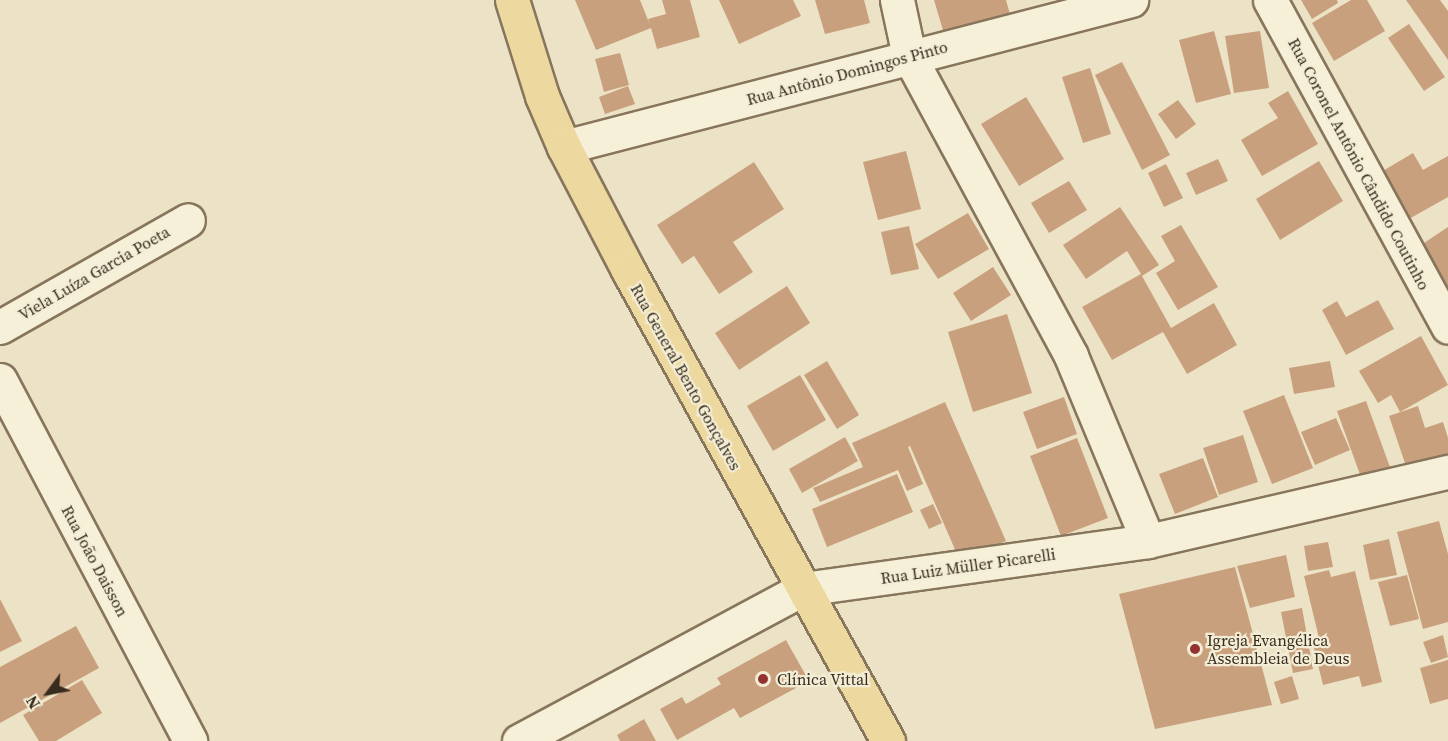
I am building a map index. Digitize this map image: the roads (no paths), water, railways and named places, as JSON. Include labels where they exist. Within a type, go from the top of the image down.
[{"type":"main road","name":"Rua General Bento Gonçalves","points":[[512,0],[542,96],[564,147],[633,281],[888,741]]},
{"type":"street","points":[[897,0],[909,56],[1071,356],[1148,541]]},
{"type":"street","name":"Rua Antônio Domingos Pinto","points":[[564,147],[1131,0]]},
{"type":"street","name":"Rua Coronel Antônio Cândido Coutinho","points":[[1270,0],[1448,327]]},
{"type":"street","name":"Viela Luíza Garcia Poeta","points":[[0,327],[188,220]]},
{"type":"street","name":"Rua João Daisson","points":[[0,380],[190,741]]},
{"type":"street","name":"Rua Luiz Müller Picarelli","points":[[519,741],[802,589],[1148,541],[1448,472]]},
{"type":"place","name":"Igreja Evangélica Assembleia de Deus","points":[[1195,649]]},
{"type":"place","name":"Clínica Vittal","points":[[763,679]]}]
